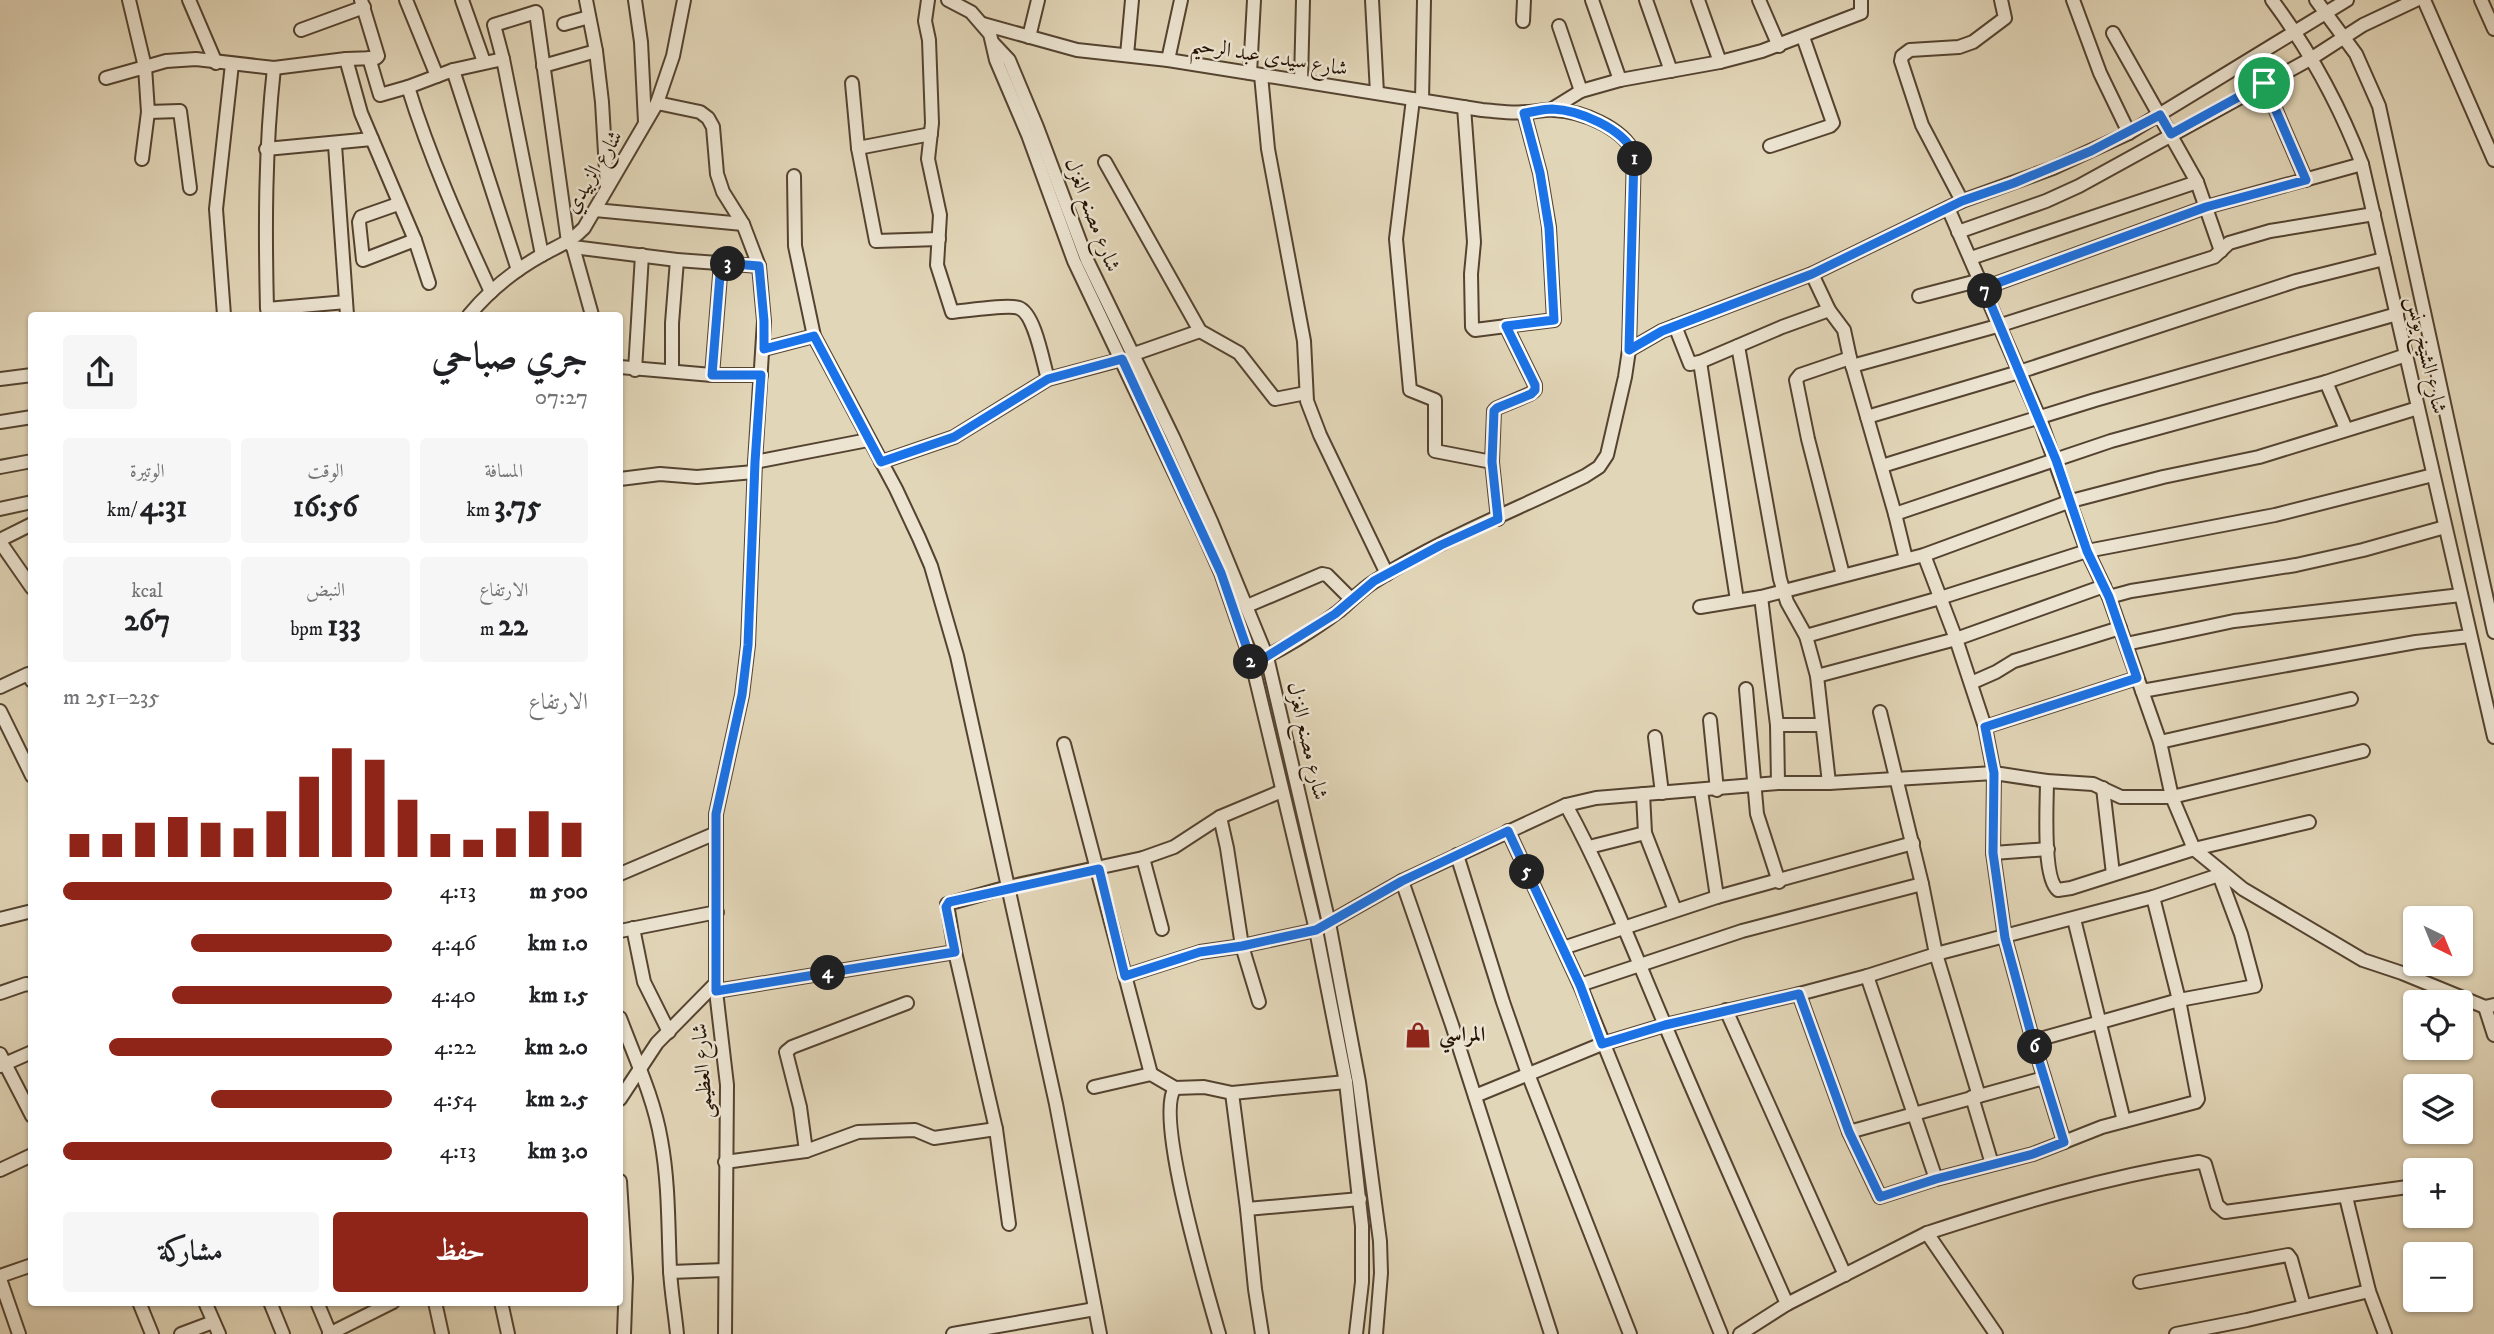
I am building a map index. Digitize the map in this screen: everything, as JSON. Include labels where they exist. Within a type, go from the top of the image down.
[{"type":"street","points":[[129,0],[145,67],[148,111],[142,159]]},
{"type":"street","points":[[189,0],[216,63]]},
{"type":"street","points":[[406,0],[437,76]]},
{"type":"street","points":[[462,0],[484,62]]},
{"type":"street","points":[[586,0],[602,102],[607,189]]},
{"type":"street","points":[[635,0],[641,42],[645,123]]},
{"type":"street","name":"شارع الزبيدي","points":[[474,312],[491,292],[518,270],[542,255],[571,245],[584,228],[657,103],[673,56],[684,0]]},
{"type":"street","points":[[928,0],[925,21],[931,74],[932,134],[928,159],[940,215],[937,265],[952,312],[1012,307],[1026,313],[1048,379]]},
{"type":"street","name":"شارع مصنع الغزل","points":[[948,0],[971,12],[1009,60],[1087,260],[1221,573],[1252,663],[1316,930],[1346,1082],[1360,1199],[1363,1254],[1356,1334]]},
{"type":"street","points":[[1029,37],[1038,0]]},
{"type":"street","points":[[1127,55],[1132,0]]},
{"type":"street","points":[[1168,60],[1181,0]]},
{"type":"street","points":[[1254,0],[1256,74],[1304,341],[1306,393],[1320,435],[1387,574]]},
{"type":"street","points":[[1301,81],[1303,0]]},
{"type":"street","points":[[1372,0],[1377,93]]},
{"type":"street","points":[[1424,0],[1417,100],[1396,239],[1410,390],[1435,400],[1436,452],[1492,462]]},
{"type":"street","points":[[1522,21],[1524,0]]},
{"type":"street","points":[[1592,0],[1620,80]]},
{"type":"street","points":[[1646,0],[1671,71]]},
{"type":"street","points":[[1698,0],[1720,62]]},
{"type":"street","points":[[1759,0],[1779,46]]},
{"type":"street","points":[[1552,109],[1581,91],[1620,80],[1720,62],[1779,46],[1861,13],[1861,0]]},
{"type":"street","points":[[1962,201],[1922,125],[1901,61],[1902,56],[1910,50],[1959,47],[1973,42],[2005,18],[2001,0]]},
{"type":"street","points":[[2073,0],[2100,73],[2129,133]]},
{"type":"street","name":"شارع الشيخ يونس","points":[[2272,0],[2312,58],[2338,105],[2362,164],[2494,737]]},
{"type":"street","name":"شارع الشيخ يونس","points":[[2316,0],[2345,36],[2369,79],[2386,133],[2494,632]]},
{"type":"street","points":[[1629,350],[1675,327],[1812,274],[1962,201],[2053,168],[2129,133],[2347,0]]},
{"type":"street","points":[[1958,232],[2014,214],[2078,187],[2312,58],[2382,15],[2416,0]]},
{"type":"street","points":[[2424,0],[2494,160]]},
{"type":"street","points":[[2481,0],[2494,29]]},
{"type":"street","points":[[106,78],[181,60],[274,68],[376,58],[378,55],[362,4],[301,30]]},
{"type":"street","points":[[542,255],[494,24],[536,12],[571,245],[591,312]]},
{"type":"street","points":[[564,24],[589,17]]},
{"type":"street","name":"شارع سيدى عبد الرحيم","points":[[983,24],[1077,50],[1168,60],[1464,107],[1524,113],[1552,109]]},
{"type":"street","points":[[1559,26],[1581,91]]},
{"type":"street","points":[[2113,33],[2197,182],[2221,251]]},
{"type":"street","points":[[1770,146],[1830,127],[1833,123],[1803,37]]},
{"type":"street","points":[[543,66],[596,51]]},
{"type":"street","points":[[369,58],[380,95],[408,88],[453,70],[503,59]]},
{"type":"street","points":[[346,59],[361,113],[415,240],[429,283]]},
{"type":"street","points":[[224,312],[216,209],[232,64]]},
{"type":"street","points":[[274,68],[265,195],[268,312],[346,309],[335,145]]},
{"type":"street","points":[[453,70],[518,270]]},
{"type":"street","points":[[852,83],[858,148],[876,241],[939,239]]},
{"type":"street","points":[[2264,83],[2306,180]]},
{"type":"street","points":[[408,88],[422,132],[491,292]]},
{"type":"street","name":"شارع العظيمى","points":[[657,103],[701,112],[713,127],[717,174],[723,192],[743,224],[759,266],[764,321],[754,467],[748,645],[742,695],[718,803],[716,833],[716,987],[727,1085],[725,1334]]},
{"type":"street","points":[[1464,107],[1474,242],[1471,274],[1472,327],[1475,331],[1554,320],[1549,228],[1540,173],[1524,113]]},
{"type":"street","points":[[1252,663],[1335,614],[1387,574],[1586,476],[1599,467],[1607,455],[1629,350],[1634,153],[1624,138],[1608,128],[1572,112],[1552,109]]},
{"type":"street","points":[[148,111],[178,110],[181,113],[190,188]]},
{"type":"street","points":[[858,148],[932,134]]},
{"type":"street","points":[[267,149],[335,145],[372,139]]},
{"type":"street","points":[[1105,162],[1200,331],[1239,353],[1275,399],[1306,393]]},
{"type":"street","points":[[1919,296],[1982,284],[2206,207],[2362,164]]},
{"type":"street","points":[[794,176],[795,246],[814,336],[908,513],[934,576],[957,656],[1059,1117],[1100,1334]]},
{"type":"street","points":[[1970,258],[2197,182]]},
{"type":"street","points":[[398,204],[361,217],[359,222],[363,260],[415,240]]},
{"type":"street","points":[[1948,208],[2001,325],[2056,460],[2087,551],[2126,644],[2160,742],[2172,797],[2194,849],[2220,875],[2363,960],[2490,1006],[2494,1035]]},
{"type":"street","points":[[595,210],[743,224]]},
{"type":"street","points":[[1843,575],[1808,439],[1796,380],[1800,375],[2001,325],[2214,257],[2229,243],[2270,231],[2374,214]]},
{"type":"street","points":[[571,245],[677,260],[759,266]]},
{"type":"street","points":[[635,370],[642,255]]},
{"type":"street","points":[[1867,417],[2019,372],[2296,281],[2384,259]]},
{"type":"street","points":[[672,370],[677,260]]},
{"type":"street","points":[[712,375],[721,263]]},
{"type":"street","points":[[1812,274],[1829,310],[1844,331],[1906,559]]},
{"type":"street","points":[[1675,327],[1690,364],[1829,310]]},
{"type":"street","points":[[1881,466],[2039,417],[2397,314]]},
{"type":"street","points":[[1498,519],[1492,462],[1495,409],[1535,390],[1506,326]]},
{"type":"street","points":[[881,462],[954,437],[1048,379],[1128,357],[1200,331]]},
{"type":"street","points":[[764,349],[814,336]]},
{"type":"street","points":[[1738,346],[1783,589],[1787,602],[1806,636],[1817,676],[1829,783]]},
{"type":"street","points":[[1895,514],[2111,441],[2326,382],[2406,355]]},
{"type":"street","name":"شارع مصنع الغزل","points":[[1128,357],[1200,497],[1266,657],[1329,923],[1359,1082],[1381,1273],[1376,1334]]},
{"type":"street","points":[[1700,362],[1737,600]]},
{"type":"street","points":[[623,368],[712,375],[761,375]]},
{"type":"street","points":[[0,379],[28,376]]},
{"type":"street","points":[[2326,382],[2346,429]]},
{"type":"street","points":[[1700,607],[1761,597],[1783,589],[1924,555],[2071,501],[2163,477],[2259,457],[2418,408]]},
{"type":"street","points":[[0,422],[28,418]]},
{"type":"street","points":[[623,479],[660,474],[697,477],[754,467],[868,440]]},
{"type":"street","points":[[0,467],[28,462]]},
{"type":"street","points":[[1806,636],[1940,598],[2087,551],[2275,515],[2433,475]]},
{"type":"street","points":[[0,509],[28,503]]},
{"type":"street","points":[[28,526],[0,541],[28,582]]},
{"type":"street","points":[[1817,676],[1956,639],[2106,592],[2131,591],[2296,565],[2445,527]]},
{"type":"street","points":[[1924,555],[1985,727],[1994,773],[1993,853],[2005,938],[2064,1142]]},
{"type":"street","points":[[1247,606],[1322,574],[1327,575],[1352,599]]},
{"type":"street","points":[[2126,644],[2234,621],[2461,594]]},
{"type":"street","points":[[1761,597],[1777,725],[1778,783]]},
{"type":"street","points":[[2466,616],[2490,611]]},
{"type":"street","points":[[1971,683],[2014,662],[2120,628]]},
{"type":"street","points":[[2142,691],[2416,642],[2470,636]]},
{"type":"street","points":[[0,687],[28,674]]},
{"type":"street","points":[[1985,727],[2137,678]]},
{"type":"street","points":[[1746,689],[1753,786],[1760,828],[1779,882]]},
{"type":"street","points":[[2160,742],[2351,699]]},
{"type":"street","points":[[0,711],[28,768]]},
{"type":"street","points":[[1880,712],[1913,843],[1936,954],[1992,1164]]},
{"type":"street","points":[[1710,720],[1717,790]]},
{"type":"street","points":[[1777,725],[1821,725]]},
{"type":"street","points":[[1655,737],[1662,793]]},
{"type":"street","points":[[1064,744],[1151,1074]]},
{"type":"street","points":[[1125,976],[1200,952],[1316,930],[1402,881],[1457,855],[1566,805],[1596,798],[1778,783],[1829,783],[1994,773],[2093,785],[2121,797],[2172,797],[2363,751]]},
{"type":"street","points":[[2047,781],[2048,849],[2052,886],[2058,890],[2194,849],[2309,822]]},
{"type":"street","points":[[2103,788],[2113,874]]},
{"type":"street","points":[[1009,1224],[996,1129],[955,952],[947,904],[1008,887],[1143,858],[1174,847],[1220,817],[1282,791]]},
{"type":"street","points":[[1701,791],[1717,897]]},
{"type":"street","points":[[1643,794],[1645,833],[1675,910]]},
{"type":"street","points":[[1566,805],[1625,927],[1787,1304]]},
{"type":"street","points":[[1220,817],[1242,946],[1259,1002]]},
{"type":"street","points":[[1508,831],[1580,985],[1721,1334]]},
{"type":"street","points":[[623,873],[716,833]]},
{"type":"street","points":[[1589,848],[1645,833]]},
{"type":"street","points":[[1563,948],[1717,897],[1913,843]]},
{"type":"street","points":[[1993,853],[2048,849]]},
{"type":"street","points":[[1457,855],[1528,1074],[1630,1334]]},
{"type":"street","points":[[1143,858],[1162,929]]},
{"type":"street","points":[[1475,1097],[1602,1044],[1665,1025],[1867,976],[1936,954],[2153,897],[2220,875]]},
{"type":"street","points":[[2033,1041],[2179,1000],[2255,986],[2241,934],[2220,875]]},
{"type":"street","points":[[1402,881],[1551,1334]]},
{"type":"street","points":[[1580,985],[1742,931],[1922,884]]},
{"type":"street","points":[[1799,994],[1849,1132],[1880,1197],[1936,1179],[2033,1154],[2124,1121],[2196,1102],[2198,1099],[2179,1000],[2153,897]]},
{"type":"street","points":[[0,919],[28,912]]},
{"type":"street","points":[[669,1032],[644,982],[626,929],[717,912]]},
{"type":"street","points":[[2074,919],[2124,1121]]},
{"type":"street","points":[[623,1094],[657,1043],[716,987],[955,952]]},
{"type":"street","points":[[1867,976],[1936,1179]]},
{"type":"street","points":[[0,993],[28,984]]},
{"type":"street","points":[[806,1151],[800,1107],[786,1057],[788,1049],[908,1003]]},
{"type":"street","points":[[1726,1010],[1846,1275]]},
{"type":"street","points":[[623,1026],[651,1098],[661,1141],[668,1200],[670,1272],[677,1334]]},
{"type":"street","points":[[28,1053],[2,1062],[28,1109]]},
{"type":"street","points":[[1094,1087],[1151,1074],[1175,1088],[1204,1087],[1232,1093],[1346,1082]]},
{"type":"street","points":[[1849,1132],[2044,1077]]},
{"type":"street","points":[[1175,1088],[1170,1097],[1175,1156],[1183,1204],[1219,1334]]},
{"type":"street","points":[[1232,1093],[1262,1334]]},
{"type":"street","points":[[725,1161],[806,1151],[858,1132],[915,1130],[934,1138],[996,1129]]},
{"type":"street","points":[[0,1170],[28,1157]]},
{"type":"street","points":[[1740,1334],[1787,1304],[1927,1233],[2025,1202],[2114,1180],[2199,1162],[2205,1164],[2217,1205],[2225,1212],[2403,1188]]},
{"type":"street","points":[[2346,1197],[2369,1291],[2385,1334]]},
{"type":"street","points":[[1247,1209],[1360,1199]]},
{"type":"street","points":[[1927,1233],[1996,1334]]},
{"type":"street","points":[[623,1239],[624,1334]]},
{"type":"street","points":[[2140,1282],[2288,1255],[2304,1306]]},
{"type":"street","points":[[19,1334],[0,1277],[28,1266]]},
{"type":"street","points":[[670,1272],[724,1269]]},
{"type":"street","points":[[2176,1334],[2369,1291]]},
{"type":"street","points":[[141,1306],[152,1334]]},
{"type":"street","points":[[207,1306],[219,1334]]},
{"type":"street","points":[[272,1306],[283,1334]]},
{"type":"street","points":[[318,1306],[329,1334],[352,1329],[375,1306]]},
{"type":"street","points":[[436,1306],[442,1334]]},
{"type":"street","points":[[502,1306],[508,1334]]},
{"type":"street","points":[[953,1334],[1095,1310]]},
{"type":"street","points":[[181,1334],[213,1322]]},
{"type":"place","name":"المراسي","points":[[1418,1035]]},
{"type":"route","points":[[2264,83],[2306,180],[2206,207],[1984,288],[2056,460],[2087,551],[2109,597],[2137,678],[1985,727],[1994,773],[1993,853],[2005,938],[2064,1142],[2033,1154],[1936,1179],[1880,1197],[1849,1132],[1799,994],[1665,1025],[1602,1044],[1580,985],[1508,831],[1402,881],[1316,930],[1200,952],[1125,976],[1099,869],[949,902],[946,907],[955,952],[716,991],[716,814],[733,744],[748,645],[761,375],[712,375],[721,263],[759,266],[764,349],[814,336],[881,462],[954,437],[1048,379],[1122,359],[1221,573],[1252,663],[1341,610],[1374,581],[1469,531],[1498,519],[1492,462],[1494,411],[1535,390],[1506,326],[1554,320],[1549,228],[1540,173],[1524,113],[1552,109],[1572,112],[1624,138],[1634,153],[1629,350],[1662,331],[1812,274],[1962,201],[2053,168],[2129,133],[2160,115],[2171,134],[2264,83]]}]
